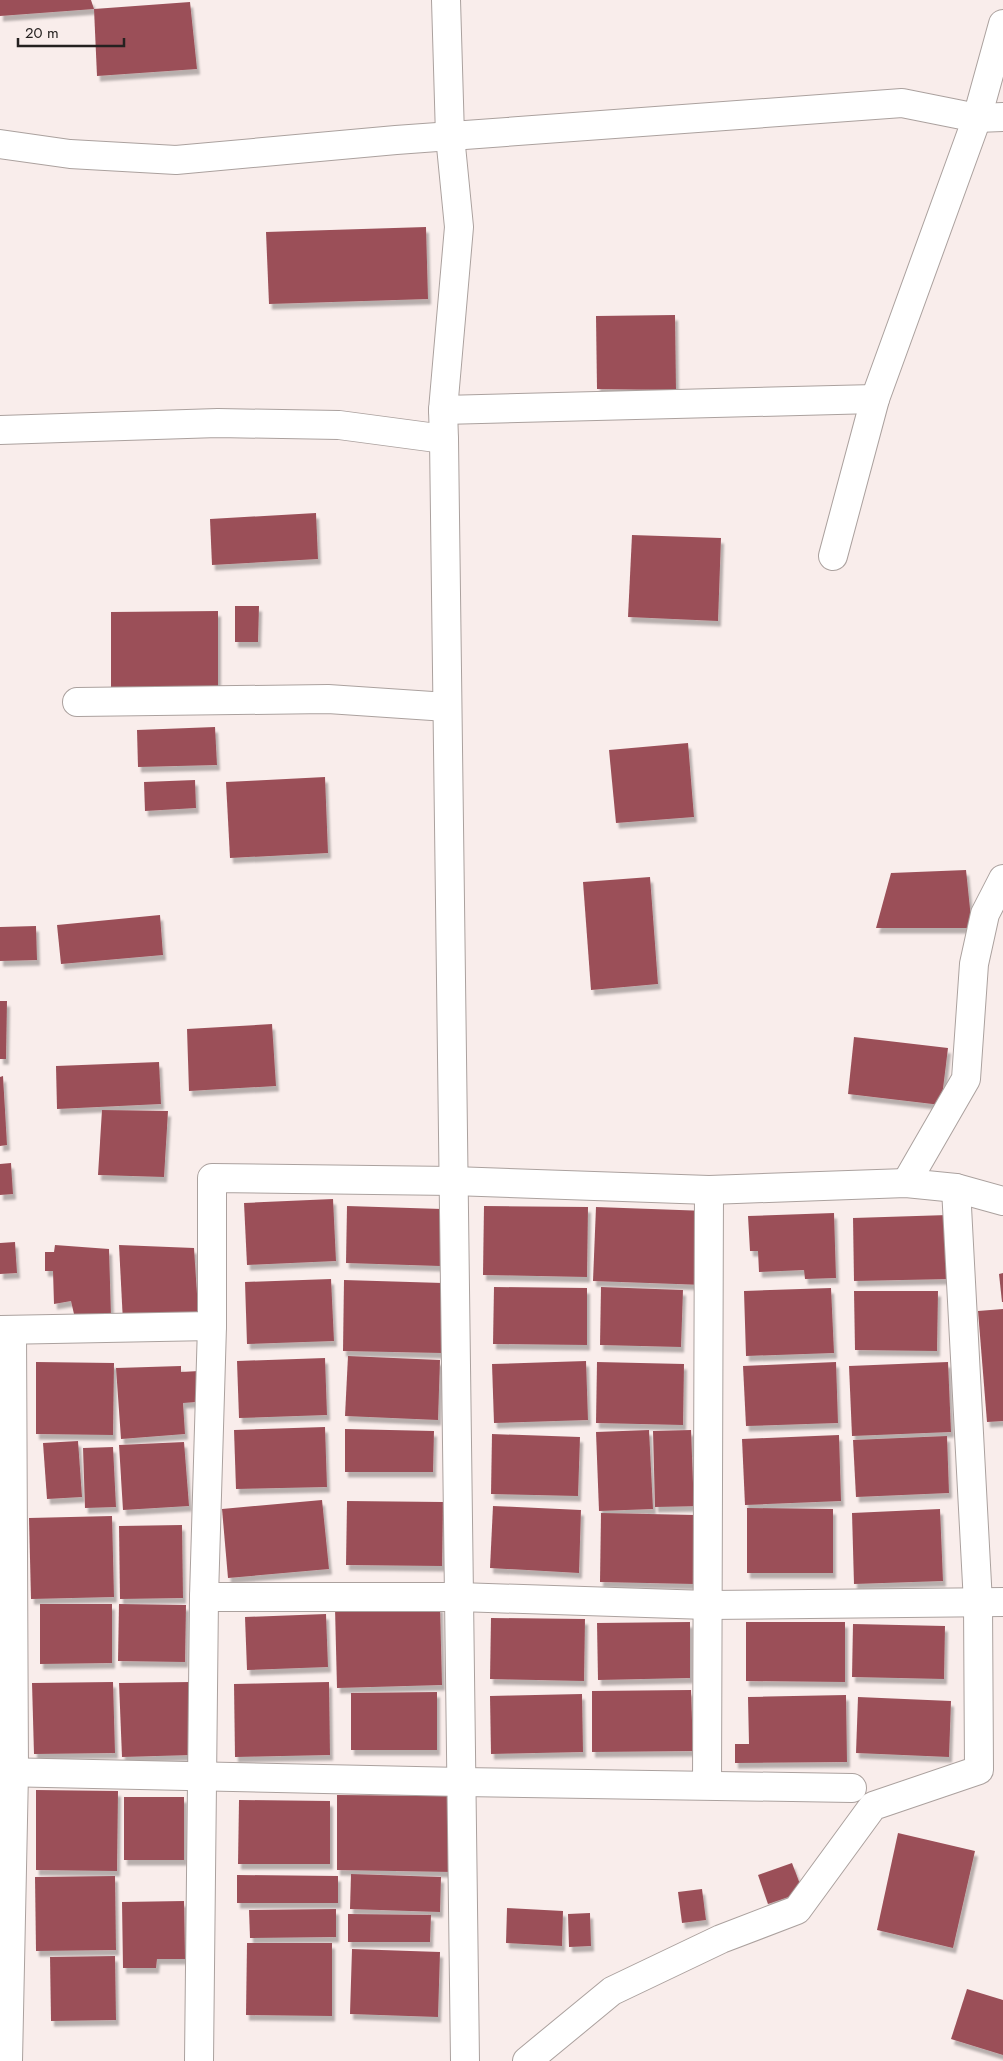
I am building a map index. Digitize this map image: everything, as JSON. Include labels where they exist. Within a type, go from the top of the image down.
[{"type":"street","points":[[446,0],[450,136],[459,227],[443,410],[465,2061]]},
{"type":"street","points":[[833,556],[875,399],[990,118],[1003,24]]},
{"type":"street","points":[[0,144],[70,154],[176,160],[450,136],[902,103],[990,118]]},
{"type":"street","points":[[443,410],[875,399]]},
{"type":"street","points":[[0,430],[218,423],[339,425],[444,439]]},
{"type":"street","points":[[77,702],[328,699],[447,707]]},
{"type":"street","points":[[906,1183],[966,1079],[974,964],[985,914],[1003,879]]},
{"type":"street","points":[[199,2061],[204,1597],[212,1326],[212,1178],[453,1181],[709,1190],[906,1183],[956,1188],[1003,1201]]},
{"type":"street","points":[[527,2061],[612,1992],[721,1939],[797,1910],[873,1806],[979,1770],[990,1602],[956,1188]]},
{"type":"street","points":[[707,1785],[709,1190]]},
{"type":"street","points":[[8,2061],[6,1330],[212,1326]]},
{"type":"street","points":[[204,1597],[459,1596],[707,1605],[990,1602]]},
{"type":"street","points":[[7,1772],[852,1788]]},
{"type":"building","points":[[0,0],[91,0],[94,9],[0,16]]},
{"type":"building","points":[[190,2],[197,69],[97,76],[94,9]]},
{"type":"building","points":[[426,227],[428,299],[269,304],[266,232]]},
{"type":"building","points":[[675,315],[676,390],[597,389],[596,316]]},
{"type":"building","points":[[316,513],[318,559],[212,565],[210,519]]},
{"type":"building","points":[[632,535],[721,538],[718,621],[628,617]]},
{"type":"building","points":[[235,606],[259,606],[258,642],[235,642]]},
{"type":"building","points":[[218,611],[218,687],[111,688],[111,612]]},
{"type":"building","points":[[215,727],[217,765],[138,767],[137,730]]},
{"type":"building","points":[[688,743],[694,817],[616,823],[609,750]]},
{"type":"building","points":[[325,777],[328,853],[230,858],[226,782]]},
{"type":"building","points":[[195,780],[196,808],[145,811],[144,782]]},
{"type":"building","points":[[966,870],[972,928],[876,928],[891,873]]},
{"type":"building","points":[[650,877],[658,984],[591,990],[583,882]]},
{"type":"building","points":[[160,915],[163,955],[61,964],[57,925]]},
{"type":"building","points":[[36,926],[37,960],[0,961],[0,927]]},
{"type":"building","points":[[0,1001],[7,1001],[6,1059],[0,1059]]},
{"type":"building","points":[[272,1024],[276,1086],[189,1091],[187,1029]]},
{"type":"building","points":[[854,1037],[948,1048],[941,1105],[848,1094]]},
{"type":"building","points":[[159,1062],[161,1104],[57,1109],[56,1066]]},
{"type":"building","points":[[3,1076],[7,1145],[0,1146],[0,1077]]},
{"type":"building","points":[[102,1110],[168,1111],[164,1177],[98,1175]]},
{"type":"building","points":[[11,1163],[13,1194],[0,1195],[0,1164]]},
{"type":"building","points":[[333,1199],[336,1261],[247,1265],[244,1203]]},
{"type":"building","points":[[347,1206],[442,1209],[440,1266],[346,1263]]},
{"type":"building","points":[[484,1206],[588,1207],[587,1277],[483,1275]]},
{"type":"building","points":[[596,1207],[707,1211],[704,1285],[593,1281]]},
{"type":"building","points":[[834,1213],[836,1278],[805,1279],[804,1270],[759,1272],[758,1251],[750,1251],[748,1216]]},
{"type":"building","points":[[948,1215],[950,1279],[854,1281],[853,1218]]},
{"type":"building","points":[[15,1242],[17,1273],[0,1274],[0,1243]]},
{"type":"building","points":[[55,1245],[109,1249],[111,1316],[74,1314],[71,1301],[54,1304],[53,1271],[45,1271],[45,1252],[54,1252]]},
{"type":"building","points":[[119,1245],[194,1248],[199,1325],[123,1322]]},
{"type":"building","points":[[1003,1273],[1003,1302],[1002,1302],[999,1274]]},
{"type":"building","points":[[331,1279],[334,1341],[247,1344],[245,1282]]},
{"type":"building","points":[[344,1280],[443,1283],[442,1353],[343,1351]]},
{"type":"building","points":[[494,1287],[587,1288],[587,1345],[493,1344]]},
{"type":"building","points":[[601,1287],[683,1290],[681,1347],[600,1345]]},
{"type":"building","points":[[831,1288],[834,1353],[746,1356],[744,1291]]},
{"type":"building","points":[[854,1291],[938,1291],[937,1351],[855,1350]]},
{"type":"building","points":[[1003,1309],[1003,1421],[987,1422],[978,1311]]},
{"type":"building","points":[[348,1356],[440,1360],[438,1420],[345,1416]]},
{"type":"building","points":[[325,1358],[327,1415],[239,1418],[237,1361]]},
{"type":"building","points":[[586,1361],[588,1420],[494,1423],[492,1364]]},
{"type":"building","points":[[36,1362],[114,1363],[113,1435],[36,1434]]},
{"type":"building","points":[[597,1362],[684,1364],[683,1425],[596,1423]]},
{"type":"building","points":[[836,1362],[838,1423],[746,1426],[743,1366]]},
{"type":"building","points":[[948,1362],[951,1432],[852,1436],[849,1366]]},
{"type":"building","points":[[181,1366],[181,1372],[199,1371],[196,1402],[183,1403],[185,1434],[121,1439],[116,1368]]},
{"type":"building","points":[[325,1427],[327,1487],[236,1489],[234,1430]]},
{"type":"building","points":[[345,1429],[434,1431],[433,1472],[345,1472]]},
{"type":"building","points":[[649,1430],[653,1509],[599,1511],[596,1432]]},
{"type":"building","points":[[691,1430],[693,1483],[703,1483],[703,1506],[655,1507],[653,1431]]},
{"type":"building","points":[[492,1434],[580,1437],[578,1496],[491,1494]]},
{"type":"building","points":[[839,1435],[841,1501],[745,1505],[742,1439]]},
{"type":"building","points":[[947,1436],[949,1493],[856,1497],[853,1440]]},
{"type":"building","points":[[78,1441],[82,1497],[47,1499],[43,1443]]},
{"type":"building","points":[[184,1442],[189,1506],[123,1510],[119,1445]]},
{"type":"building","points":[[113,1447],[116,1507],[85,1508],[83,1448]]},
{"type":"building","points":[[322,1500],[329,1569],[228,1578],[222,1509]]},
{"type":"building","points":[[347,1501],[443,1502],[442,1566],[346,1565]]},
{"type":"building","points":[[493,1506],[581,1510],[579,1573],[490,1568]]},
{"type":"building","points":[[747,1508],[833,1509],[833,1573],[747,1573]]},
{"type":"building","points":[[940,1509],[943,1581],[854,1584],[852,1513]]},
{"type":"building","points":[[601,1513],[696,1515],[694,1584],[600,1582]]},
{"type":"building","points":[[112,1516],[114,1597],[31,1599],[29,1518]]},
{"type":"building","points":[[182,1525],[183,1598],[120,1599],[119,1526]]},
{"type":"building","points":[[40,1604],[112,1604],[112,1663],[40,1664]]},
{"type":"building","points":[[119,1604],[186,1605],[185,1662],[118,1661]]},
{"type":"building","points":[[440,1606],[442,1685],[337,1688],[335,1608]]},
{"type":"building","points":[[326,1614],[328,1667],[247,1670],[245,1617]]},
{"type":"building","points":[[491,1618],[585,1619],[584,1681],[490,1679]]},
{"type":"building","points":[[690,1622],[690,1678],[598,1680],[597,1623]]},
{"type":"building","points":[[746,1622],[845,1622],[845,1682],[746,1681]]},
{"type":"building","points":[[853,1624],[945,1626],[944,1679],[852,1677]]},
{"type":"building","points":[[113,1682],[115,1753],[34,1754],[32,1683]]},
{"type":"building","points":[[191,1682],[192,1755],[122,1757],[119,1683]]},
{"type":"building","points":[[329,1682],[330,1755],[235,1757],[234,1684]]},
{"type":"building","points":[[691,1690],[693,1751],[592,1752],[592,1691]]},
{"type":"building","points":[[437,1692],[437,1750],[351,1750],[351,1693]]},
{"type":"building","points":[[582,1694],[583,1752],[491,1754],[490,1696]]},
{"type":"building","points":[[846,1695],[847,1762],[735,1763],[735,1744],[749,1744],[748,1697]]},
{"type":"building","points":[[858,1697],[951,1701],[949,1757],[856,1753]]},
{"type":"building","points":[[36,1790],[118,1791],[117,1871],[36,1870]]},
{"type":"building","points":[[337,1795],[454,1796],[453,1872],[337,1870]]},
{"type":"building","points":[[124,1797],[184,1797],[184,1860],[124,1860]]},
{"type":"building","points":[[239,1800],[330,1801],[330,1864],[238,1864]]},
{"type":"building","points":[[898,1833],[975,1851],[953,1948],[877,1930]]},
{"type":"building","points":[[792,1863],[803,1892],[768,1904],[758,1875]]},
{"type":"building","points":[[351,1874],[441,1877],[440,1912],[350,1909]]},
{"type":"building","points":[[237,1875],[338,1876],[338,1903],[237,1903]]},
{"type":"building","points":[[115,1876],[116,1950],[36,1951],[35,1877]]},
{"type":"building","points":[[702,1889],[706,1920],[682,1923],[678,1892]]},
{"type":"building","points":[[184,1901],[185,1959],[157,1959],[156,1968],[123,1968],[122,1902]]},
{"type":"building","points":[[507,1908],[563,1911],[562,1946],[506,1943]]},
{"type":"building","points":[[336,1909],[336,1937],[250,1938],[249,1910]]},
{"type":"building","points":[[590,1913],[591,1946],[569,1947],[568,1914]]},
{"type":"building","points":[[348,1914],[431,1915],[430,1942],[348,1942]]},
{"type":"building","points":[[247,1943],[332,1943],[332,2016],[246,2015]]},
{"type":"building","points":[[352,1949],[440,1952],[438,2017],[350,2014]]},
{"type":"building","points":[[115,1956],[116,2020],[51,2021],[50,1957]]},
{"type":"building","points":[[967,1989],[1003,2000],[1003,2055],[951,2039]]}]
